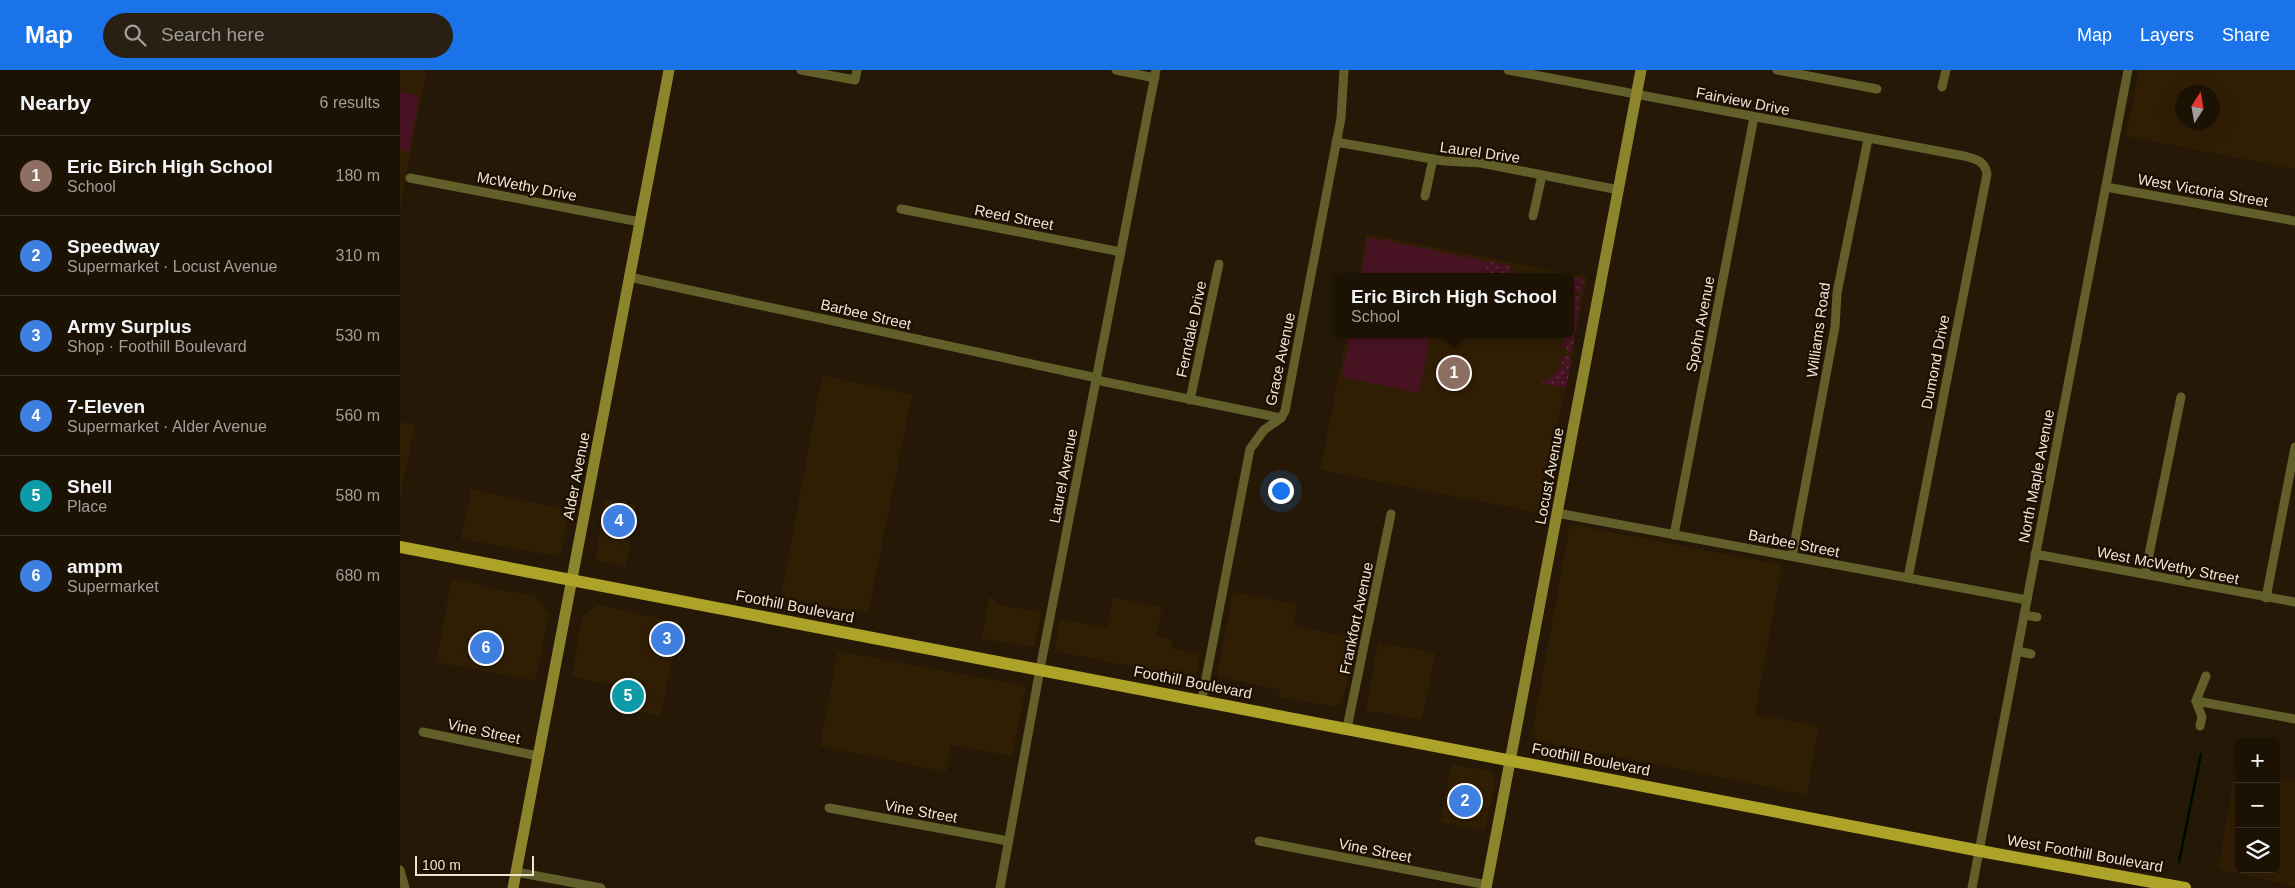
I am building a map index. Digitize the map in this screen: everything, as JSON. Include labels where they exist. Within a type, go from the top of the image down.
[{"type":"main road","name":"Alder Avenue","points":[[513,888],[669,70]]},
{"type":"main road","name":"Locust Avenue","points":[[1486,886],[1641,70]]},
{"type":"main road","name":"Foothill Boulevard","points":[[400,547],[1040,668],[1980,850]]},
{"type":"main road","name":"West Foothill Boulevard","points":[[1980,850],[2185,888]]},
{"type":"street","points":[[801,70],[855,80],[857,70]]},
{"type":"street","points":[[1116,70],[1156,74]]},
{"type":"street","name":"Grace Avenue","points":[[1202,700],[1250,449],[1264,430],[1281,418],[1285,411],[1343,105],[1344,70]]},
{"type":"street","name":"Fairview Drive","points":[[1508,70],[1754,118],[1974,158]]},
{"type":"street","points":[[1777,70],[1877,89]]},
{"type":"street","points":[[1942,87],[1946,70]]},
{"type":"street","name":"North Maple Avenue","points":[[1972,888],[2128,70]]},
{"type":"street","name":"Laurel Avenue","points":[[1000,888],[1040,668],[1156,74]]},
{"type":"street","name":"Spohn Avenue","points":[[1674,535],[1754,118]]},
{"type":"street","name":"Williams Road","points":[[1792,556],[1835,327],[1837,293],[1868,139]]},
{"type":"street","name":"Laurel Drive","points":[[1336,142],[1433,159],[1481,163],[1619,190]]},
{"type":"street","name":"Dumond Drive","points":[[1908,578],[1987,174],[1984,164],[1974,158]]},
{"type":"street","points":[[1425,196],[1433,159]]},
{"type":"street","points":[[1533,216],[1542,175]]},
{"type":"street","name":"McWethy Drive","points":[[410,178],[640,222]]},
{"type":"street","name":"West Victoria Street","points":[[2106,186],[2295,221]]},
{"type":"street","name":"Reed Street","points":[[902,209],[1121,252]]},
{"type":"street","name":"Ferndale Drive","points":[[1190,400],[1219,264]]},
{"type":"street","name":"Barbee Street","points":[[630,277],[1190,400],[1281,418]]},
{"type":"street","points":[[2145,574],[2181,397]]},
{"type":"street","points":[[2266,598],[2292,484],[2295,446]]},
{"type":"street","name":"Barbee Street","points":[[1557,513],[2027,600]]},
{"type":"street","name":"Frankfort Avenue","points":[[1347,728],[1391,514]]},
{"type":"street","name":"West McWethy Street","points":[[2035,554],[2295,602]]},
{"type":"street","points":[[2024,615],[2037,617]]},
{"type":"street","points":[[2017,651],[2031,654]]},
{"type":"street","points":[[2200,726],[2202,717],[2196,701],[2206,676]]},
{"type":"street","points":[[2196,701],[2295,719]]},
{"type":"street","name":"Vine Street","points":[[424,732],[538,756]]},
{"type":"street","name":"Vine Street","points":[[829,808],[1008,841]]},
{"type":"street","name":"Vine Street","points":[[1259,841],[1486,886]]},
{"type":"street","points":[[400,870],[406,888]]},
{"type":"street","points":[[516,872],[601,888]]},
{"type":"shaded area","points":[[400,70],[427,70],[400,210]]},
{"type":"shaded area","points":[[2139,70],[2295,70],[2295,169],[2126,136]]},
{"type":"shaded area","points":[[400,92],[419,96],[409,152],[400,150]]},
{"type":"shaded area","points":[[1366,234],[1566,273],[1359,273]]},
{"type":"shaded area","points":[[1368,237],[1486,261],[1484,273],[1361,273]]},
{"type":"shaded area","points":[[1486,261],[1512,266],[1511,273],[1484,273]]},
{"type":"shaded area","points":[[1574,274],[1587,277],[1540,513],[1320,470],[1346,338],[1574,338]]},
{"type":"shaded area","points":[[1574,277],[1583,279],[1581,294],[1574,291]]},
{"type":"shaded area","points":[[1574,295],[1580,297],[1572,353],[1567,352],[1567,348],[1563,348],[1564,338],[1574,338]]},
{"type":"shaded area","points":[[1349,338],[1429,338],[1419,393],[1342,377]]},
{"type":"shaded area","points":[[1441,338],[1466,338],[1465,342]]},
{"type":"shaded area","points":[[1564,355],[1572,358],[1566,388],[1542,383],[1556,372]]},
{"type":"shaded area","points":[[822,375],[912,395],[868,614],[781,597]]},
{"type":"shaded area","points":[[400,422],[415,425],[400,498]]},
{"type":"shaded area","points":[[471,489],[569,510],[561,553],[556,556],[461,539]]},
{"type":"shaded area","points":[[604,499],[637,505],[626,566],[595,561]]},
{"type":"shaded area","points":[[1570,524],[1782,565],[1755,714],[1819,726],[1807,795],[1539,741],[1534,738],[1532,733]]},
{"type":"shaded area","points":[[452,578],[490,588],[536,596],[549,614],[535,681],[436,662]]},
{"type":"shaded area","points":[[1233,592],[1297,604],[1293,626],[1356,638],[1343,702],[1336,707],[1279,697],[1280,690],[1219,677],[1217,673]]},
{"type":"shaded area","points":[[989,597],[995,598],[995,604],[1041,612],[1034,647],[982,639]]},
{"type":"shaded area","points":[[1113,597],[1162,607],[1156,636],[1173,639],[1172,648],[1200,654],[1195,679],[1059,652],[1055,648],[1060,619],[1107,628]]},
{"type":"shaded area","points":[[598,605],[639,613],[640,615],[679,621],[661,716],[608,707],[611,685],[572,677],[582,616]]},
{"type":"shaded area","points":[[1378,642],[1435,653],[1421,720],[1380,712],[1379,714],[1369,712],[1366,708]]},
{"type":"shaded area","points":[[838,651],[1026,686],[1012,756],[951,745],[946,772],[820,746]]},
{"type":"shaded area","points":[[1452,764],[1489,771],[1496,775],[1485,831],[1440,822]]},
{"type":"shaded area","points":[[2235,769],[2235,873],[2218,869]]},
{"type":"shaded area","points":[[2280,778],[2295,781],[2295,887],[2235,873],[2280,873]]},
{"type":"waterway","points":[[2179,862],[2201,754]]},
{"type":"place","name":"Eric Birch High School","points":[[1454,373]]},
{"type":"place","name":"7-Eleven","points":[[619,521]]},
{"type":"place","name":"Army Surplus","points":[[667,639]]},
{"type":"place","name":"ampm","points":[[486,648]]},
{"type":"place","name":"Shell","points":[[628,696]]},
{"type":"place","name":"Speedway","points":[[1465,801]]}]
